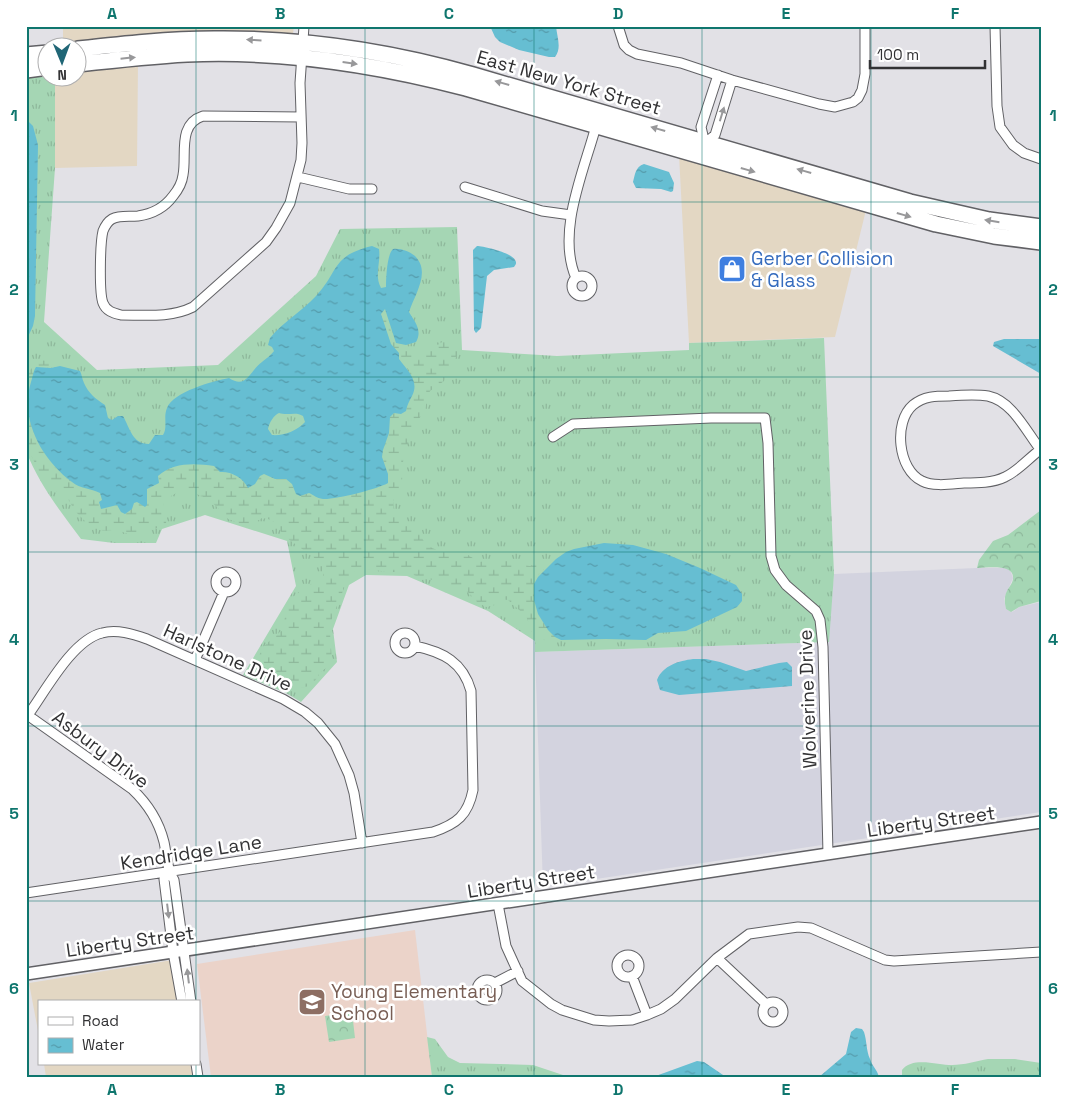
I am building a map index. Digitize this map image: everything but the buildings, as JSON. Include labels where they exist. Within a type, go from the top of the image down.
[{"type":"main road","name":"East New York Street","points":[[88,48],[154,41],[236,39],[302,50],[356,64],[427,78],[596,126],[703,150],[937,210],[1041,227]]},
{"type":"main road","name":"East New York Street","points":[[88,63],[188,54],[236,54],[302,50],[384,54],[452,68],[936,224],[994,236],[1041,242]]},
{"type":"street","points":[[300,117],[203,116],[192,122],[186,128],[181,184],[170,200],[151,213],[112,220],[104,230],[102,239],[101,294],[102,302],[106,308],[112,313],[121,315],[173,314],[193,307],[266,242],[276,228],[290,203],[298,177],[302,143],[300,83],[304,26]]},
{"type":"street","points":[[618,26],[624,45],[637,54],[682,63],[732,80],[828,106],[846,106],[858,98],[862,90],[865,74],[864,26]]},
{"type":"street","points":[[995,26],[997,106],[1000,126],[1013,145],[1024,154],[1041,159]]},
{"type":"street","points":[[703,150],[702,127],[718,75]]},
{"type":"street","points":[[703,150],[715,135],[732,80]]},
{"type":"street","points":[[576,278],[570,254],[571,215],[596,126]]},
{"type":"street","points":[[298,177],[349,189],[372,189]]},
{"type":"street","points":[[465,187],[542,211],[571,215]]},
{"type":"street","points":[[988,396],[997,399],[1009,409],[1040,449],[1003,478],[983,482],[930,484],[914,476],[904,462],[901,435],[902,423],[912,406],[927,398],[988,396]]},
{"type":"street","name":"Wolverine Drive","points":[[553,437],[573,424],[711,418],[765,418],[768,443],[772,556],[775,570],[786,585],[816,610],[820,620],[823,647],[828,854]]},
{"type":"street","points":[[195,660],[224,592]]},
{"type":"street","name":"Harlstone Drive","points":[[27,715],[73,652],[83,642],[102,633],[134,634],[292,704],[318,723],[335,744],[350,775],[362,843]]},
{"type":"street","name":"Kendridge Lane","points":[[26,893],[362,843],[441,829],[462,817],[471,798],[474,781],[472,699],[469,684],[461,668],[452,661],[433,650],[415,646]]},
{"type":"street","name":"Asbury Drive","points":[[27,715],[139,796],[146,804],[159,827],[164,843],[168,872],[174,880],[182,1000]]},
{"type":"street","name":"Liberty Street","points":[[26,974],[1041,822]]},
{"type":"street","points":[[498,904],[506,946],[522,981],[551,1004],[573,1015],[609,1022],[632,1020],[647,1016],[675,1000],[717,958],[749,934],[804,927],[823,932],[885,960],[894,962],[1041,952]]},
{"type":"street","name":"Asbury Drive","points":[[179,951],[191,1000]]},
{"type":"street","points":[[717,958],[766,1004]]},
{"type":"street","points":[[495,983],[518,971]]},
{"type":"street","points":[[632,976],[647,1016]]},
{"type":"shaded area","points":[[63,26],[294,26],[292,41],[191,35],[88,44],[88,38],[63,38]]},
{"type":"shaded area","points":[[138,63],[137,166],[55,168],[55,88],[88,88],[88,68]]},
{"type":"shaded area","points":[[679,155],[866,210],[835,337],[689,343]]},
{"type":"shaded area","points":[[1006,568],[1010,570],[1013,578],[1004,599],[1006,609],[1011,612],[1019,607],[1041,602],[1041,812],[543,887],[535,652],[828,642],[834,574]]},
{"type":"shaded area","name":"Young Elementary School","points":[[415,930],[432,1077],[211,1077],[197,964]]},
{"type":"shaded area","points":[[173,960],[180,1000],[38,1000],[38,1031],[29,983]]},
{"type":"shaded area","points":[[44,1066],[190,1066],[193,1077],[46,1077]]},
{"type":"green space","points":[[38,74],[38,88],[55,88],[55,168],[44,322],[97,370],[218,365],[316,276],[340,229],[457,227],[462,350],[557,356],[689,350],[689,343],[824,338],[834,574],[829,642],[535,652],[535,641],[488,611],[407,576],[366,575],[349,585],[333,629],[337,662],[301,702],[286,693],[243,675],[296,586],[287,541],[205,515],[162,529],[156,543],[114,543],[81,539],[44,486],[26,451],[26,75]]},
{"type":"green space","points":[[385,309],[393,339],[398,345],[406,345],[411,350],[431,349],[449,340],[455,346],[458,353],[444,381],[430,391],[425,411],[410,430],[403,462],[402,482],[393,501],[394,512],[398,517],[418,526],[423,540],[430,547],[437,550],[465,553],[479,562],[499,559],[530,566],[541,561],[556,559],[538,575],[532,590],[539,615],[549,630],[561,640],[556,643],[549,643],[532,632],[526,616],[508,600],[499,599],[495,605],[486,607],[477,602],[461,587],[448,586],[407,572],[367,569],[354,572],[349,576],[332,618],[330,633],[332,662],[314,682],[307,687],[299,688],[276,675],[259,657],[264,646],[281,630],[287,607],[292,598],[323,576],[323,566],[320,562],[284,536],[274,522],[262,518],[254,523],[245,525],[228,519],[206,498],[187,490],[180,491],[171,496],[164,503],[162,509],[167,518],[166,523],[153,530],[128,534],[117,530],[103,531],[89,525],[75,511],[68,499],[49,486],[40,474],[26,444],[26,379],[37,360],[49,361],[54,366],[51,368],[40,367],[30,385],[27,401],[32,428],[38,442],[54,467],[75,484],[100,493],[105,509],[117,505],[119,507],[147,502],[147,489],[156,485],[159,479],[158,476],[176,466],[191,463],[213,465],[246,483],[256,481],[264,474],[275,479],[286,479],[292,484],[296,494],[300,496],[309,493],[325,499],[342,497],[389,479],[382,457],[389,433],[390,417],[394,413],[406,411],[408,402],[413,395],[409,370],[399,359],[399,353],[389,341],[385,330],[381,314]]},
{"type":"green space","points":[[1041,510],[1041,601],[1019,607],[1011,612],[1006,609],[1005,600],[1013,581],[1012,574],[1005,568],[1000,567],[977,568],[979,560],[993,541],[1008,535]]},
{"type":"green space","points":[[352,1012],[355,1038],[329,1042],[325,1016]]},
{"type":"green space","points":[[427,1037],[435,1039],[448,1057],[460,1063],[533,1065],[569,1077],[432,1077]]},
{"type":"green space","points":[[988,1059],[1015,1059],[1041,1063],[1041,1077],[902,1077],[902,1070],[912,1063],[926,1062],[957,1065]]},
{"type":"water","points":[[490,26],[556,26],[559,46],[557,54],[555,57],[549,57],[519,50],[500,42],[495,37]]},
{"type":"water","points":[[26,119],[33,126],[38,145],[35,316],[33,326],[26,341]]},
{"type":"water","points":[[644,164],[669,172],[674,183],[673,191],[636,188],[633,182],[635,174],[637,169]]},
{"type":"water","points":[[372,246],[379,249],[378,278],[381,288],[386,287],[388,261],[393,249],[401,249],[413,254],[420,262],[422,269],[420,283],[409,312],[419,334],[416,342],[406,345],[396,343],[385,309],[381,314],[391,344],[399,353],[399,359],[414,381],[414,391],[406,411],[401,414],[394,413],[390,417],[389,433],[382,457],[388,474],[388,483],[356,494],[323,499],[309,493],[300,496],[296,494],[292,484],[286,479],[275,479],[264,474],[260,476],[255,484],[248,488],[240,478],[232,474],[220,472],[214,466],[185,465],[164,471],[158,476],[159,483],[147,489],[147,505],[145,507],[137,502],[134,503],[132,509],[125,514],[121,512],[117,505],[101,509],[99,502],[102,500],[100,493],[78,486],[72,482],[51,462],[43,450],[36,438],[28,410],[28,396],[36,367],[51,368],[60,366],[80,371],[83,382],[88,390],[105,405],[108,418],[112,420],[118,416],[123,416],[135,438],[149,444],[155,435],[163,435],[167,408],[177,397],[194,388],[213,382],[229,378],[240,382],[248,378],[258,365],[274,351],[268,345],[270,338],[316,296],[343,259],[359,250]],"holes":[[[277,414],[303,416],[305,422],[290,432],[272,435],[268,429],[271,422]]]},
{"type":"water","points":[[477,246],[504,252],[513,257],[516,263],[514,267],[494,270],[487,276],[481,328],[476,333],[474,330],[473,250]]},
{"type":"water","points":[[1004,339],[1041,339],[1041,374],[993,346],[994,342]]},
{"type":"water","points":[[604,543],[633,545],[666,554],[700,568],[736,585],[742,594],[742,601],[737,607],[686,631],[658,633],[646,640],[561,640],[548,630],[538,614],[534,600],[534,584],[538,577],[556,559],[566,552]]},
{"type":"water","points":[[693,659],[720,662],[746,671],[787,662],[792,667],[792,686],[679,695],[660,690],[657,680],[667,667]]},
{"type":"water","points":[[856,1028],[862,1029],[864,1032],[869,1056],[879,1077],[819,1077],[846,1054],[851,1032]]},
{"type":"water","points":[[697,1061],[704,1062],[726,1077],[653,1077]]},
{"type":"place","name":"Gerber Collision & Glass","points":[[732,269]]},
{"type":"place","name":"Young Elementary School","points":[[312,1002]]}]
